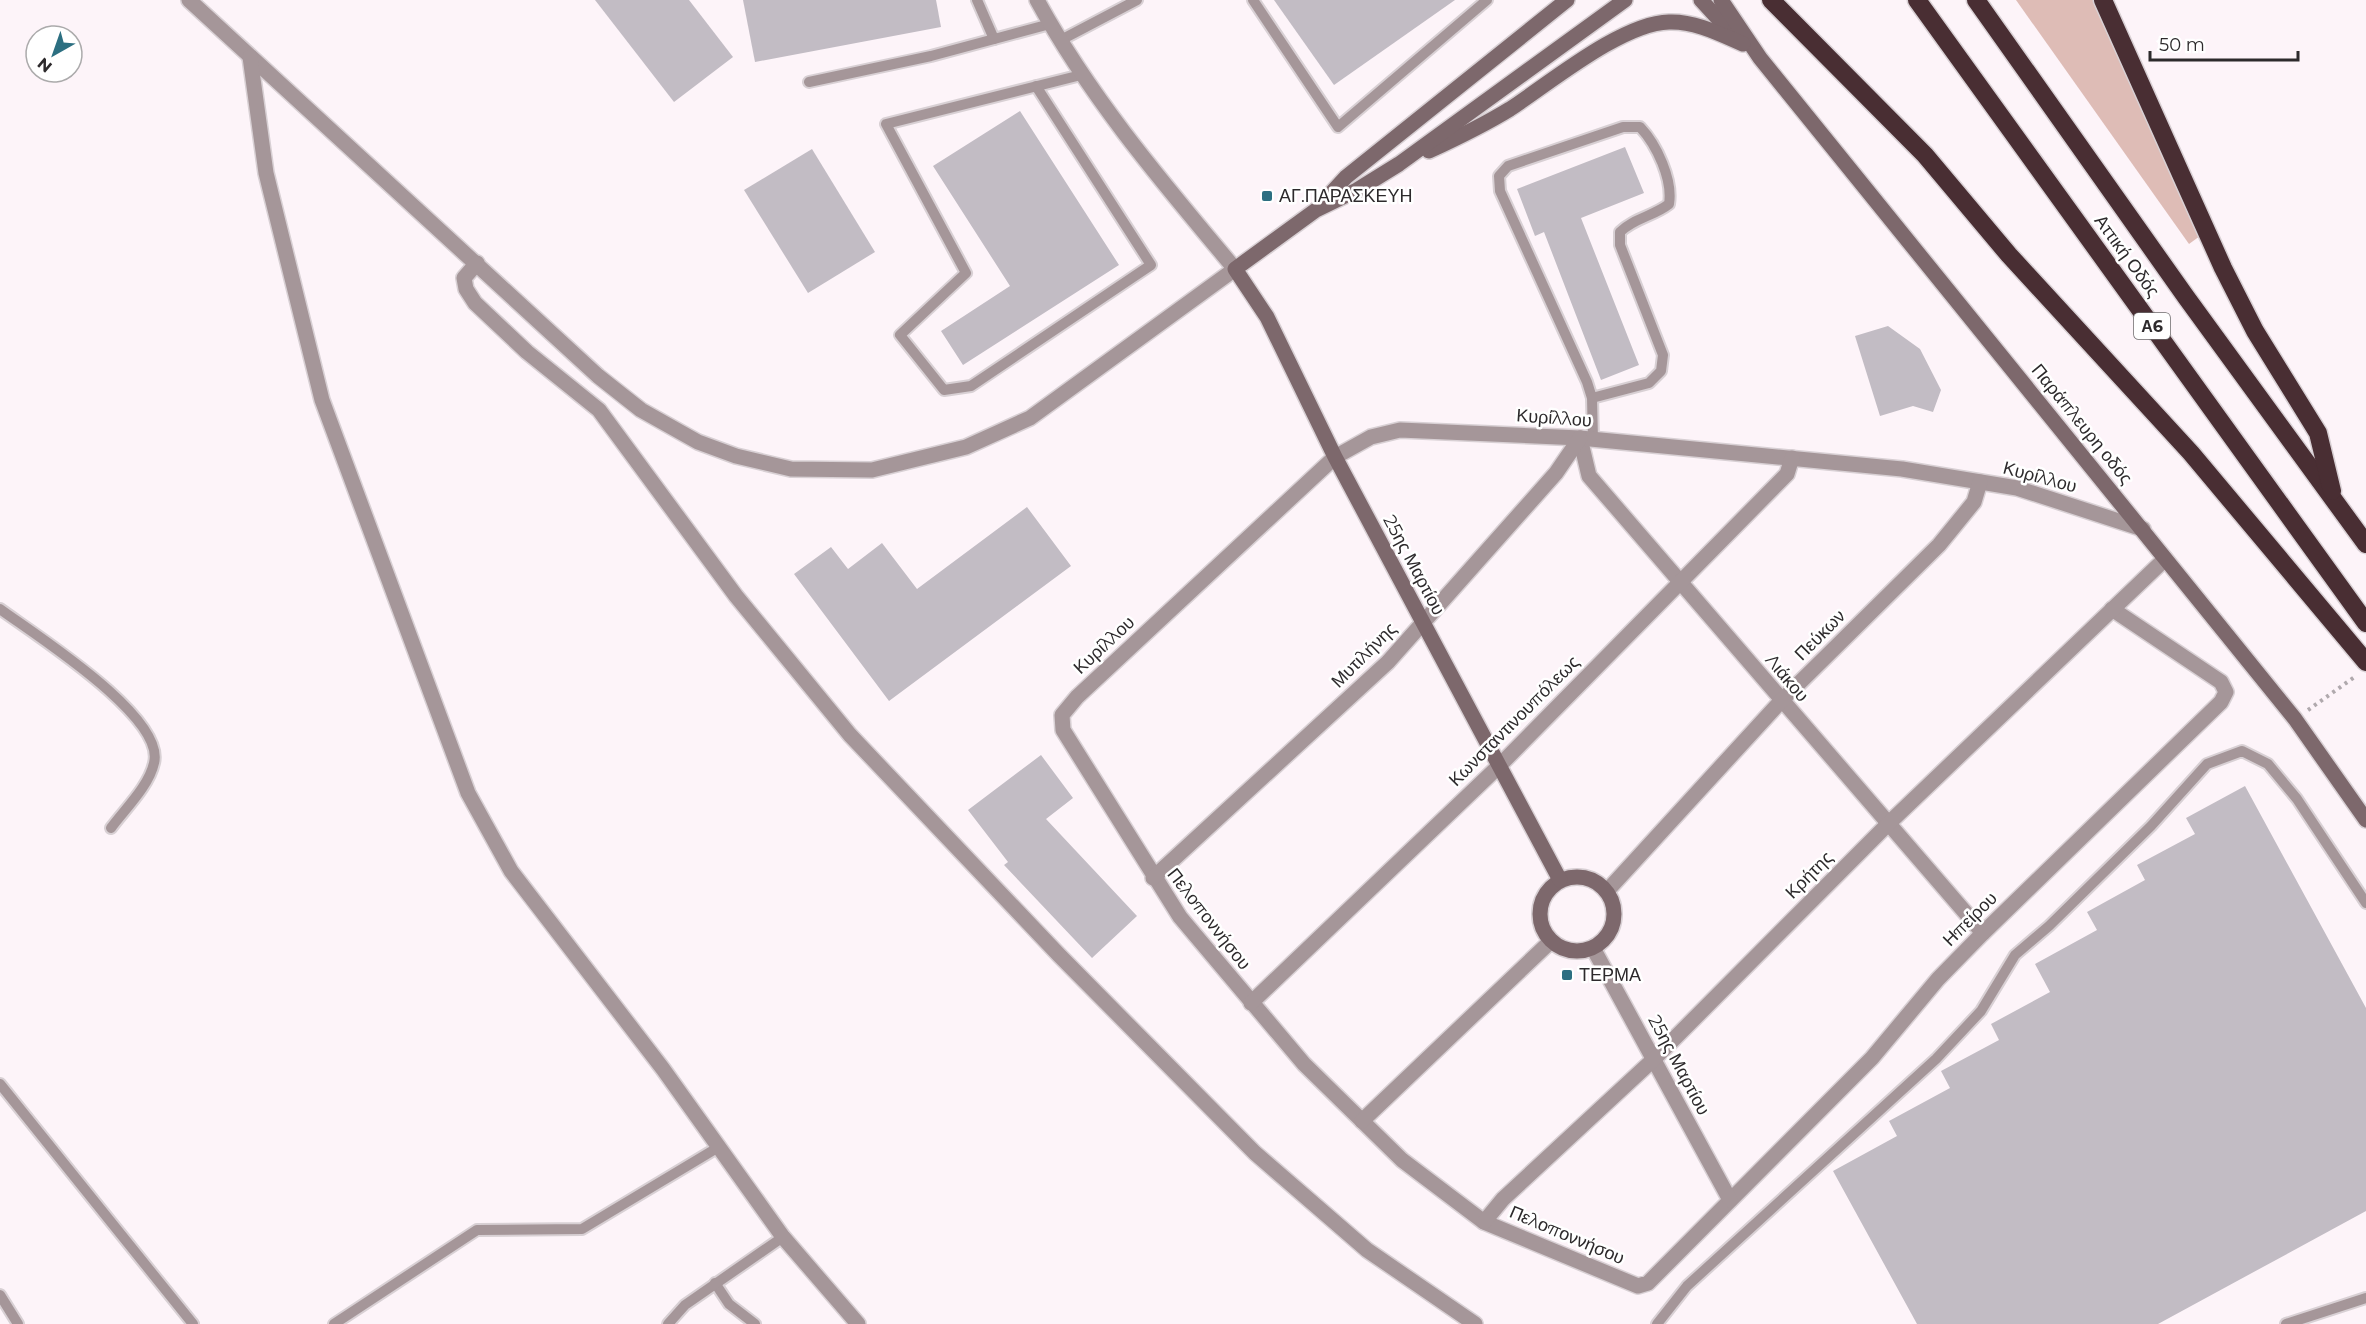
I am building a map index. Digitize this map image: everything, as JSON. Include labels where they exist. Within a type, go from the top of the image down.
[{"type":"highway","points":[[1772,0],[1925,155],[2016,262],[2198,462],[2366,662]]},
{"type":"highway","name":"Αττική Οδός","points":[[1917,0],[2366,623]]},
{"type":"highway","name":"Αττική Οδός","points":[[1976,0],[2186,297],[2366,544]]},
{"type":"highway","points":[[2103,0],[2223,268],[2255,332],[2318,433],[2334,499]]},
{"type":"street","points":[[189,0],[598,376],[641,411],[698,442],[736,456],[791,469],[872,470],[966,447],[1030,418],[1316,210],[1357,190],[1399,164],[1625,0]]},
{"type":"street","points":[[1037,0],[1082,75],[1140,156],[1235,269]]},
{"type":"street","points":[[1316,210],[1346,177],[1567,0]]},
{"type":"street","name":"Παράπλευρη οδός","points":[[1701,0],[1743,44],[1760,58]]},
{"type":"street","name":"Παράπλευρη οδός","points":[[1721,0],[1760,58],[2295,719],[2366,820]]},
{"type":"street","points":[[1399,164],[1480,126],[1621,36],[1646,25],[1670,22],[1707,28],[1743,44]]},
{"type":"street","points":[[250,57],[266,173],[322,400],[468,793],[511,871],[663,1069],[717,1148],[783,1237],[858,1324]]},
{"type":"street","points":[[477,263],[464,278],[466,290],[475,303],[527,352],[599,410],[736,596],[850,735],[1059,956],[1255,1153],[1367,1250],[1475,1324]]},
{"type":"street","name":"25ης Μαρτίου","points":[[1235,269],[1267,317],[1335,458],[1560,879]]},
{"type":"street","name":"Κυρίλλου","points":[[1062,715],[1077,697],[1335,458],[1371,437],[1400,430],[1587,439],[1902,469],[2017,488],[2143,530]]},
{"type":"street","name":"Λιάκου","points":[[1587,439],[1589,476],[1681,581],[1780,701],[1983,933]]},
{"type":"street","name":"Μυτιλήνης","points":[[1153,878],[1388,662],[1587,439]]},
{"type":"street","name":"Κωνσταντινουπόλεως","points":[[1251,1003],[1500,765],[1787,474],[1792,458]]},
{"type":"street","name":"Πεύκων","points":[[1607,891],[1780,701],[1939,544],[1974,502],[1980,482]]},
{"type":"street","name":"Κρήτης","points":[[1484,1222],[1503,1199],[1654,1059],[1888,824],[2165,559]]},
{"type":"street","name":"Ηπείρου","points":[[1648,1283],[1872,1058],[1938,979],[1983,933],[2221,702],[2226,692],[2221,682],[2112,609]]},
{"type":"street","name":"Πελοποννήσου","points":[[1062,715],[1063,730],[1153,878],[1180,917],[1304,1064],[1402,1160],[1484,1222],[1638,1286],[1648,1283]]},
{"type":"street","points":[[1577,876],[1594,880],[1607,891],[1614,906],[1614,922],[1606,937],[1593,948],[1571,950],[1551,941],[1541,926],[1539,908],[1546,891],[1560,879],[1577,876]]},
{"type":"street","points":[[1362,1121],[1551,941]]},
{"type":"street","name":"25ης Μαρτίου","points":[[1593,948],[1731,1200]]},
{"type":"lane","points":[[977,0],[994,39]]},
{"type":"lane","points":[[1059,40],[1137,0]]},
{"type":"lane","points":[[1253,0],[1338,127],[1487,0]]},
{"type":"lane","points":[[809,82],[931,56],[1050,24]]},
{"type":"lane","points":[[1036,86],[1151,265],[971,386],[944,390],[900,335],[966,273],[886,124],[1036,86],[1082,75]]},
{"type":"lane","points":[[1587,439],[1592,398],[1500,190],[1498,176],[1508,166],[1623,127],[1640,127],[1650,138],[1671,190],[1669,204],[1661,211],[1628,224],[1620,232],[1620,245],[1663,354],[1662,371],[1649,383],[1592,398]]},
{"type":"lane","points":[[0,609],[106,687],[144,727],[153,742],[154,763],[146,780],[111,828]]},
{"type":"lane","points":[[1657,1324],[1687,1286],[1936,1059],[1981,1011],[2015,955],[2049,926],[2151,826],[2207,764],[2242,751],[2268,764],[2297,799],[2366,903]]},
{"type":"lane","points":[[0,1084],[193,1324]]},
{"type":"lane","points":[[334,1324],[477,1230],[582,1229],[717,1148]]},
{"type":"lane","points":[[668,1324],[685,1305],[783,1237]]},
{"type":"lane","points":[[715,1283],[729,1304],[755,1324]]},
{"type":"lane","points":[[0,1295],[18,1324]]},
{"type":"lane","points":[[2286,1324],[2366,1298]]},
{"type":"path","points":[[2317,703],[2366,669]]},
{"type":"shaded area","points":[[2016,0],[2095,0],[2200,236],[2189,244]]},
{"type":"building","points":[[595,0],[689,0],[733,57],[674,102]]},
{"type":"building","points":[[743,0],[936,0],[941,27],[755,62]]},
{"type":"building","points":[[1274,0],[1455,0],[1334,85]]},
{"type":"building","points":[[1020,111],[1119,265],[963,365],[941,331],[1010,286],[933,166]]},
{"type":"building","points":[[1625,147],[1644,193],[1581,218],[1639,365],[1601,380],[1544,232],[1535,236],[1517,189]]},
{"type":"building","points":[[812,149],[875,252],[808,293],[744,190]]},
{"type":"building","points":[[1888,326],[1920,349],[1941,390],[1933,412],[1913,406],[1880,416],[1855,336]]},
{"type":"building","points":[[1027,507],[1071,566],[889,701],[794,574],[831,547],[848,569],[882,543],[917,589]]},
{"type":"building","points":[[1041,755],[1073,798],[1046,819],[1137,916],[1092,958],[1004,865],[1008,862],[968,810]]},
{"type":"building","points":[[2245,786],[2366,1008],[2366,1211],[2158,1324],[1917,1324],[1833,1171],[1897,1136],[1889,1121],[1950,1088],[1941,1071],[1999,1040],[1991,1024],[2050,992],[2035,964],[2097,930],[2087,912],[2145,880],[2137,865],[2195,834],[2186,818]]},
{"type":"place","name":"ΑΓ.ΠΑΡΑΣΚΕΥΗ","points":[[1267,196]]},
{"type":"place","name":"ΤΕΡΜΑ","points":[[1567,975]]}]
